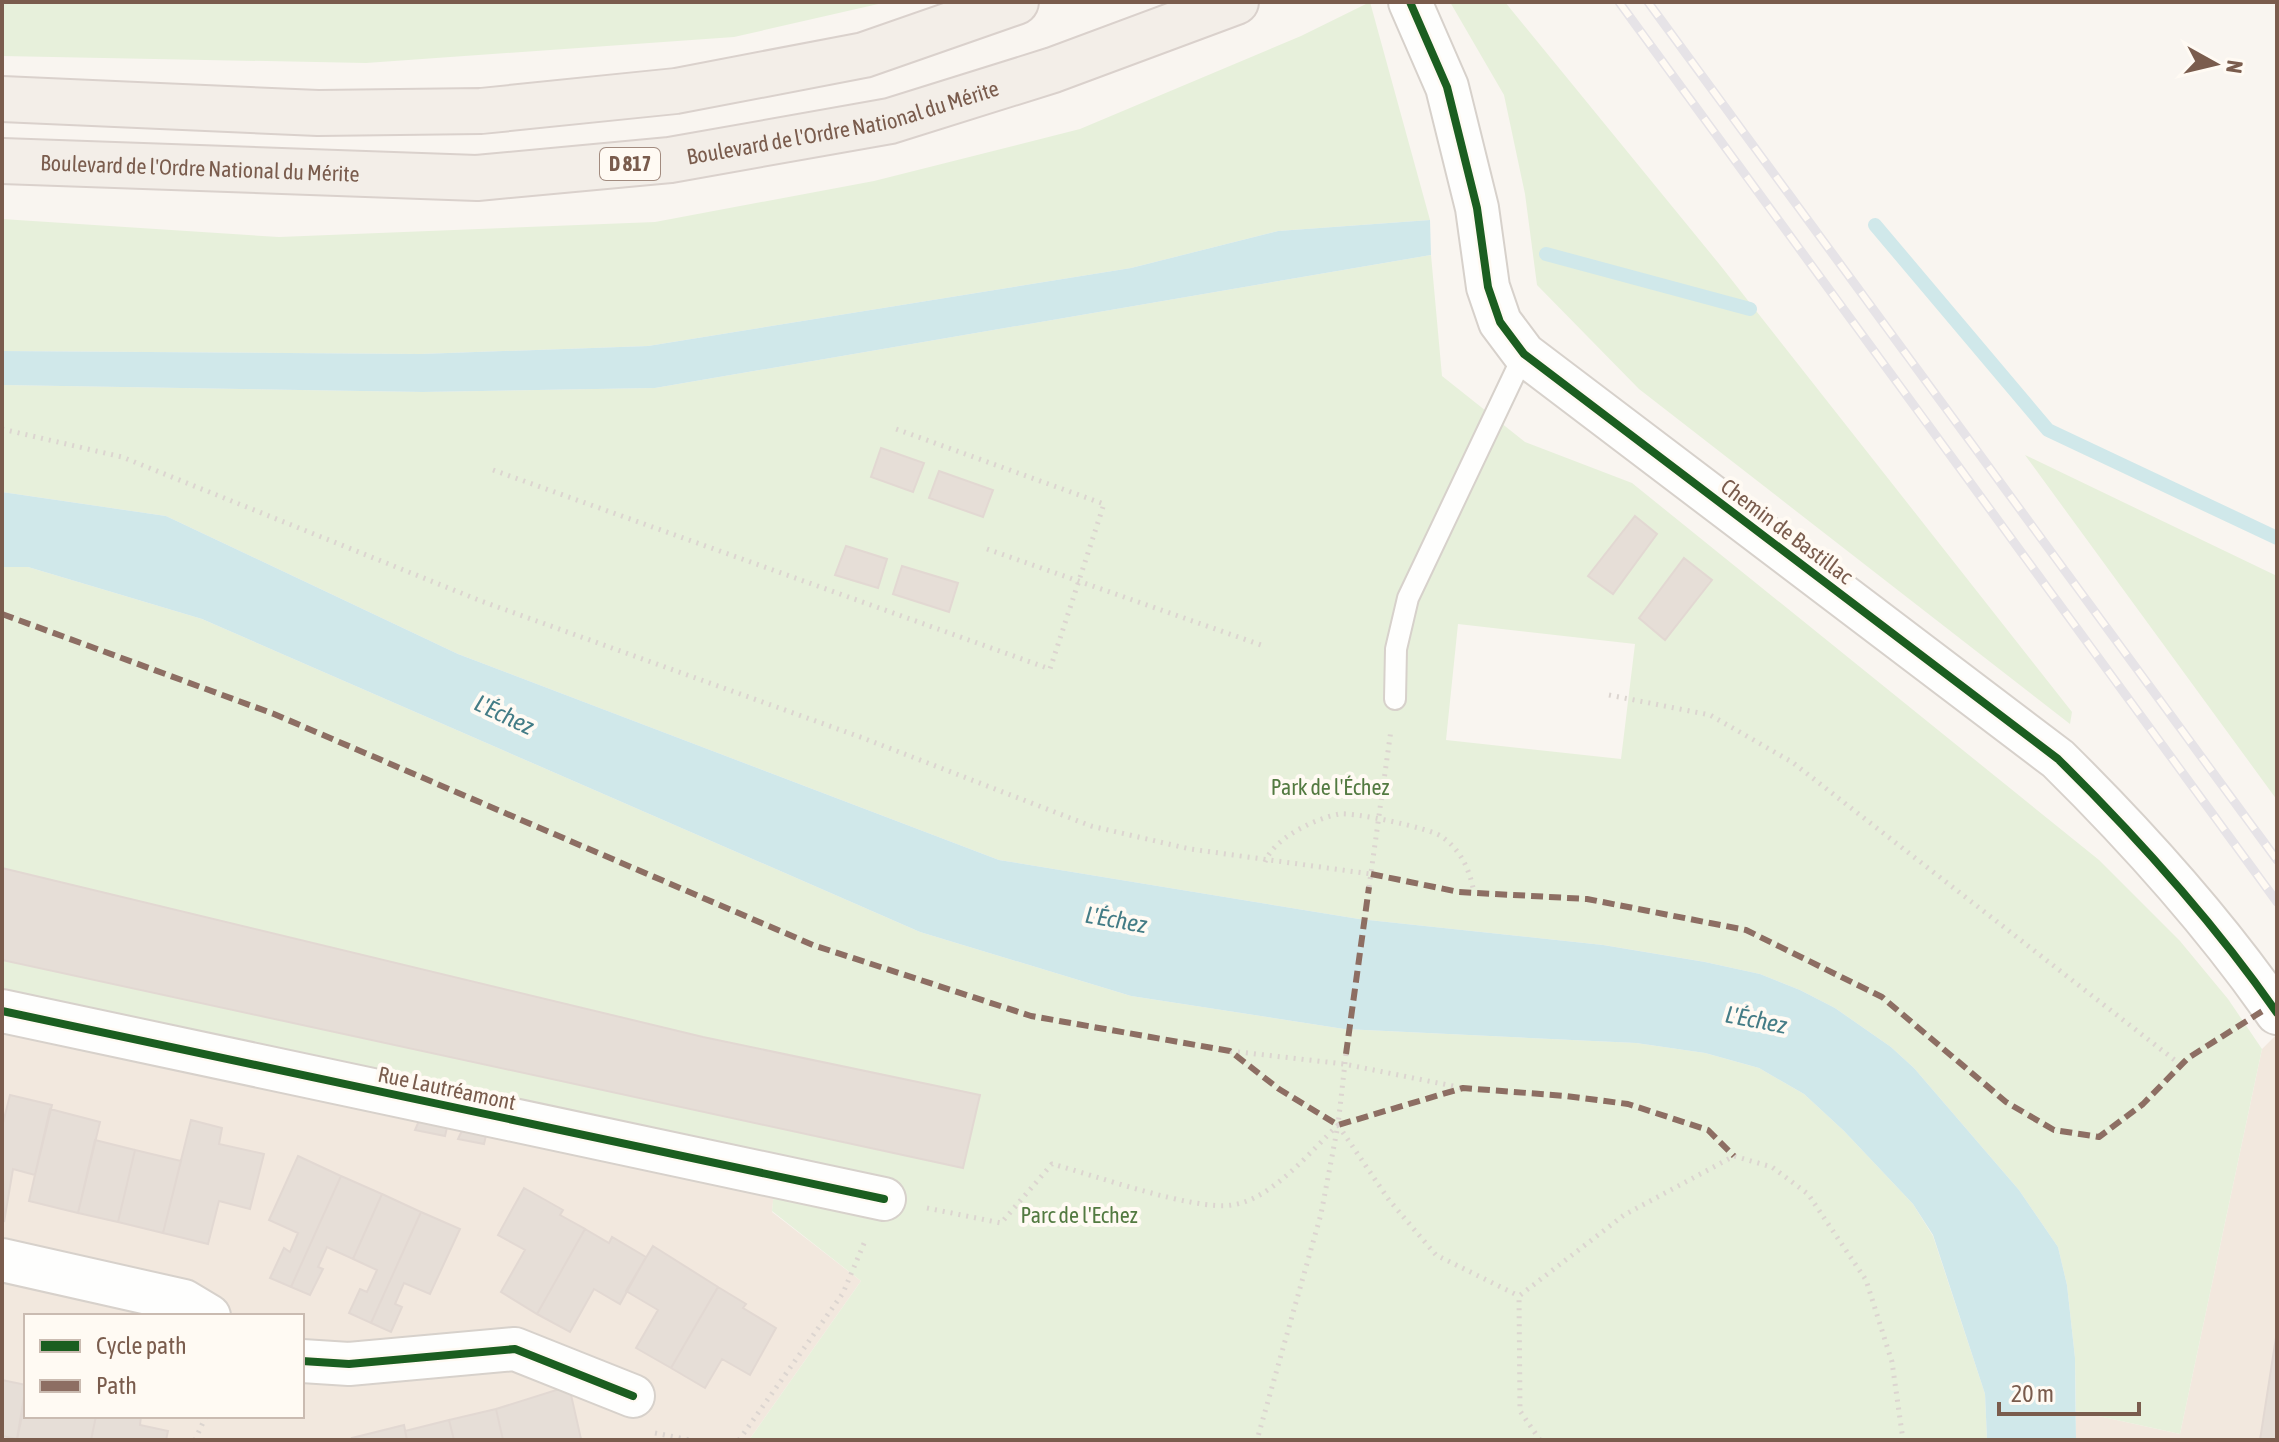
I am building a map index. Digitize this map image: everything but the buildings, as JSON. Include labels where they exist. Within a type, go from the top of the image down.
[{"type":"main road","points":[[2,99],[318,113],[481,111],[676,91],[864,55],[1016,2]]},
{"type":"main road","name":"Boulevard de l'Ordre National du Mérite","points":[[2,161],[477,178],[670,160],[890,121],[1053,70],[1236,2]]},
{"type":"street","name":"Chemin de Bastillac","points":[[1410,2],[1447,87],[1477,208],[1488,287],[1500,322],[1524,354],[2058,759],[2140,842],[2198,910],[2277,1013]]},
{"type":"street","name":"Rue Lautréamont","points":[[2,1011],[884,1199]]},
{"type":"street","points":[[2,1260],[184,1301],[206,1314]]},
{"type":"street","points":[[304,1361],[349,1364],[515,1349],[633,1396]]},
{"type":"lane","points":[[1395,699],[1396,649],[1408,598],[1524,354]]},
{"type":"path","points":[[2,429],[122,457],[481,601],[863,738],[1091,826],[1190,849],[1265,862],[1371,874]]},
{"type":"path","points":[[493,470],[1050,669],[1081,582],[1104,504],[896,429]]},
{"type":"path","points":[[987,549],[1264,646]]},
{"type":"path","points":[[1609,695],[1710,715],[1792,762],[2181,1065]]},
{"type":"path","points":[[1369,887],[1395,699]]},
{"type":"path","points":[[1265,862],[1279,839],[1340,814],[1439,835],[1457,851],[1470,871],[1474,893]]},
{"type":"path","points":[[1230,1051],[1344,1064],[1463,1088]]},
{"type":"path","points":[[1257,1440],[1321,1214],[1338,1125],[1346,1054]]},
{"type":"path","points":[[739,1440],[843,1293],[884,1199],[1001,1223],[1052,1164],[1195,1203],[1233,1205],[1279,1183],[1338,1125]]},
{"type":"path","points":[[1338,1125],[1389,1200],[1436,1255],[1519,1296]]},
{"type":"path","points":[[1519,1296],[1624,1215],[1734,1156],[1772,1167],[1808,1194],[1866,1280],[1892,1362],[1903,1440]]},
{"type":"path","points":[[1519,1296],[1520,1411],[1540,1440]]},
{"type":"path","points":[[195,1440],[205,1418]]},
{"type":"shaded area","points":[[2,1025],[774,1192],[772,1212],[861,1281],[749,1440],[2,1440]]},
{"type":"shaded area","points":[[2277,1034],[2277,1440],[2076,1440],[2076,1411],[2180,1434],[2262,1049]]},
{"type":"green space","points":[[2,2],[887,2],[734,37],[366,63],[2,56]]},
{"type":"green space","points":[[1370,2],[1430,220],[1278,231],[1131,268],[648,346],[420,354],[2,351],[2,219],[279,237],[655,222],[874,181],[1080,129],[1301,36]]},
{"type":"green space","points":[[1450,2],[1505,2],[1720,265],[2072,712],[2070,724],[1639,389],[1537,285],[1525,194],[1504,95]]},
{"type":"green space","name":"Park de l'Échez","points":[[1431,255],[1442,376],[1525,442],[1632,483],[2099,860],[2180,941],[2228,999],[2262,1049],[2180,1434],[2076,1411],[2075,1358],[2067,1285],[2058,1247],[2019,1190],[1914,1068],[1891,1047],[1835,1008],[1800,990],[1760,974],[1603,945],[1359,919],[999,860],[458,654],[166,516],[2,492],[2,385],[423,392],[655,388]],"holes":[[[1458,624],[1635,644],[1621,759],[1446,740]]]},
{"type":"green space","points":[[2025,455],[2277,576],[2277,800]]},
{"type":"green space","name":"Parc de l'Echez","points":[[2,567],[28,567],[202,619],[920,932],[1131,996],[1344,1029],[1636,1043],[1705,1053],[1759,1068],[1804,1094],[1844,1131],[1913,1204],[1933,1236],[1985,1394],[1987,1440],[749,1440],[861,1281],[772,1211],[774,1191],[2,1025]]},
{"type":"water","points":[[1430,220],[1431,255],[655,388],[423,392],[2,385],[2,351],[420,354],[648,346],[1131,268],[1278,231]]},
{"type":"water","name":"L'Échez","points":[[2,492],[166,516],[458,654],[999,860],[1359,919],[1603,945],[1760,974],[1800,990],[1835,1008],[1891,1047],[1914,1068],[2019,1190],[2058,1247],[2067,1285],[2075,1358],[2076,1440],[1987,1440],[1985,1394],[1933,1235],[1913,1204],[1844,1131],[1804,1094],[1759,1068],[1705,1053],[1636,1043],[1344,1029],[1131,996],[920,932],[202,619],[28,567],[2,567]]},
{"type":"waterway","points":[[1875,225],[2048,430],[2277,538]]},
{"type":"waterway","points":[[1546,254],[1750,309]]},
{"type":"railway","points":[[1619,2],[2277,902]]},
{"type":"railway","points":[[1648,2],[2277,860]]},
{"type":"marked path","points":[[2,614],[274,714],[813,945],[1031,1016],[1230,1051],[1279,1089],[1338,1125],[1463,1088],[1566,1096],[1628,1104],[1708,1130],[1734,1156]]},
{"type":"marked path","points":[[1371,874],[1459,892],[1587,899],[1746,930],[1882,997],[2006,1102],[2054,1130],[2099,1137],[2143,1104],[2188,1058],[2272,1005]]},
{"type":"marked path","points":[[1346,1054],[1369,887]]},
{"type":"cycle path","points":[[1410,2],[1447,87],[1477,208],[1488,287],[1500,322],[1524,354],[2058,759],[2174,881],[2277,1013]]},
{"type":"cycle path","points":[[2,1011],[884,1199]]},
{"type":"cycle path","points":[[304,1361],[349,1364],[515,1349],[633,1396]]}]
